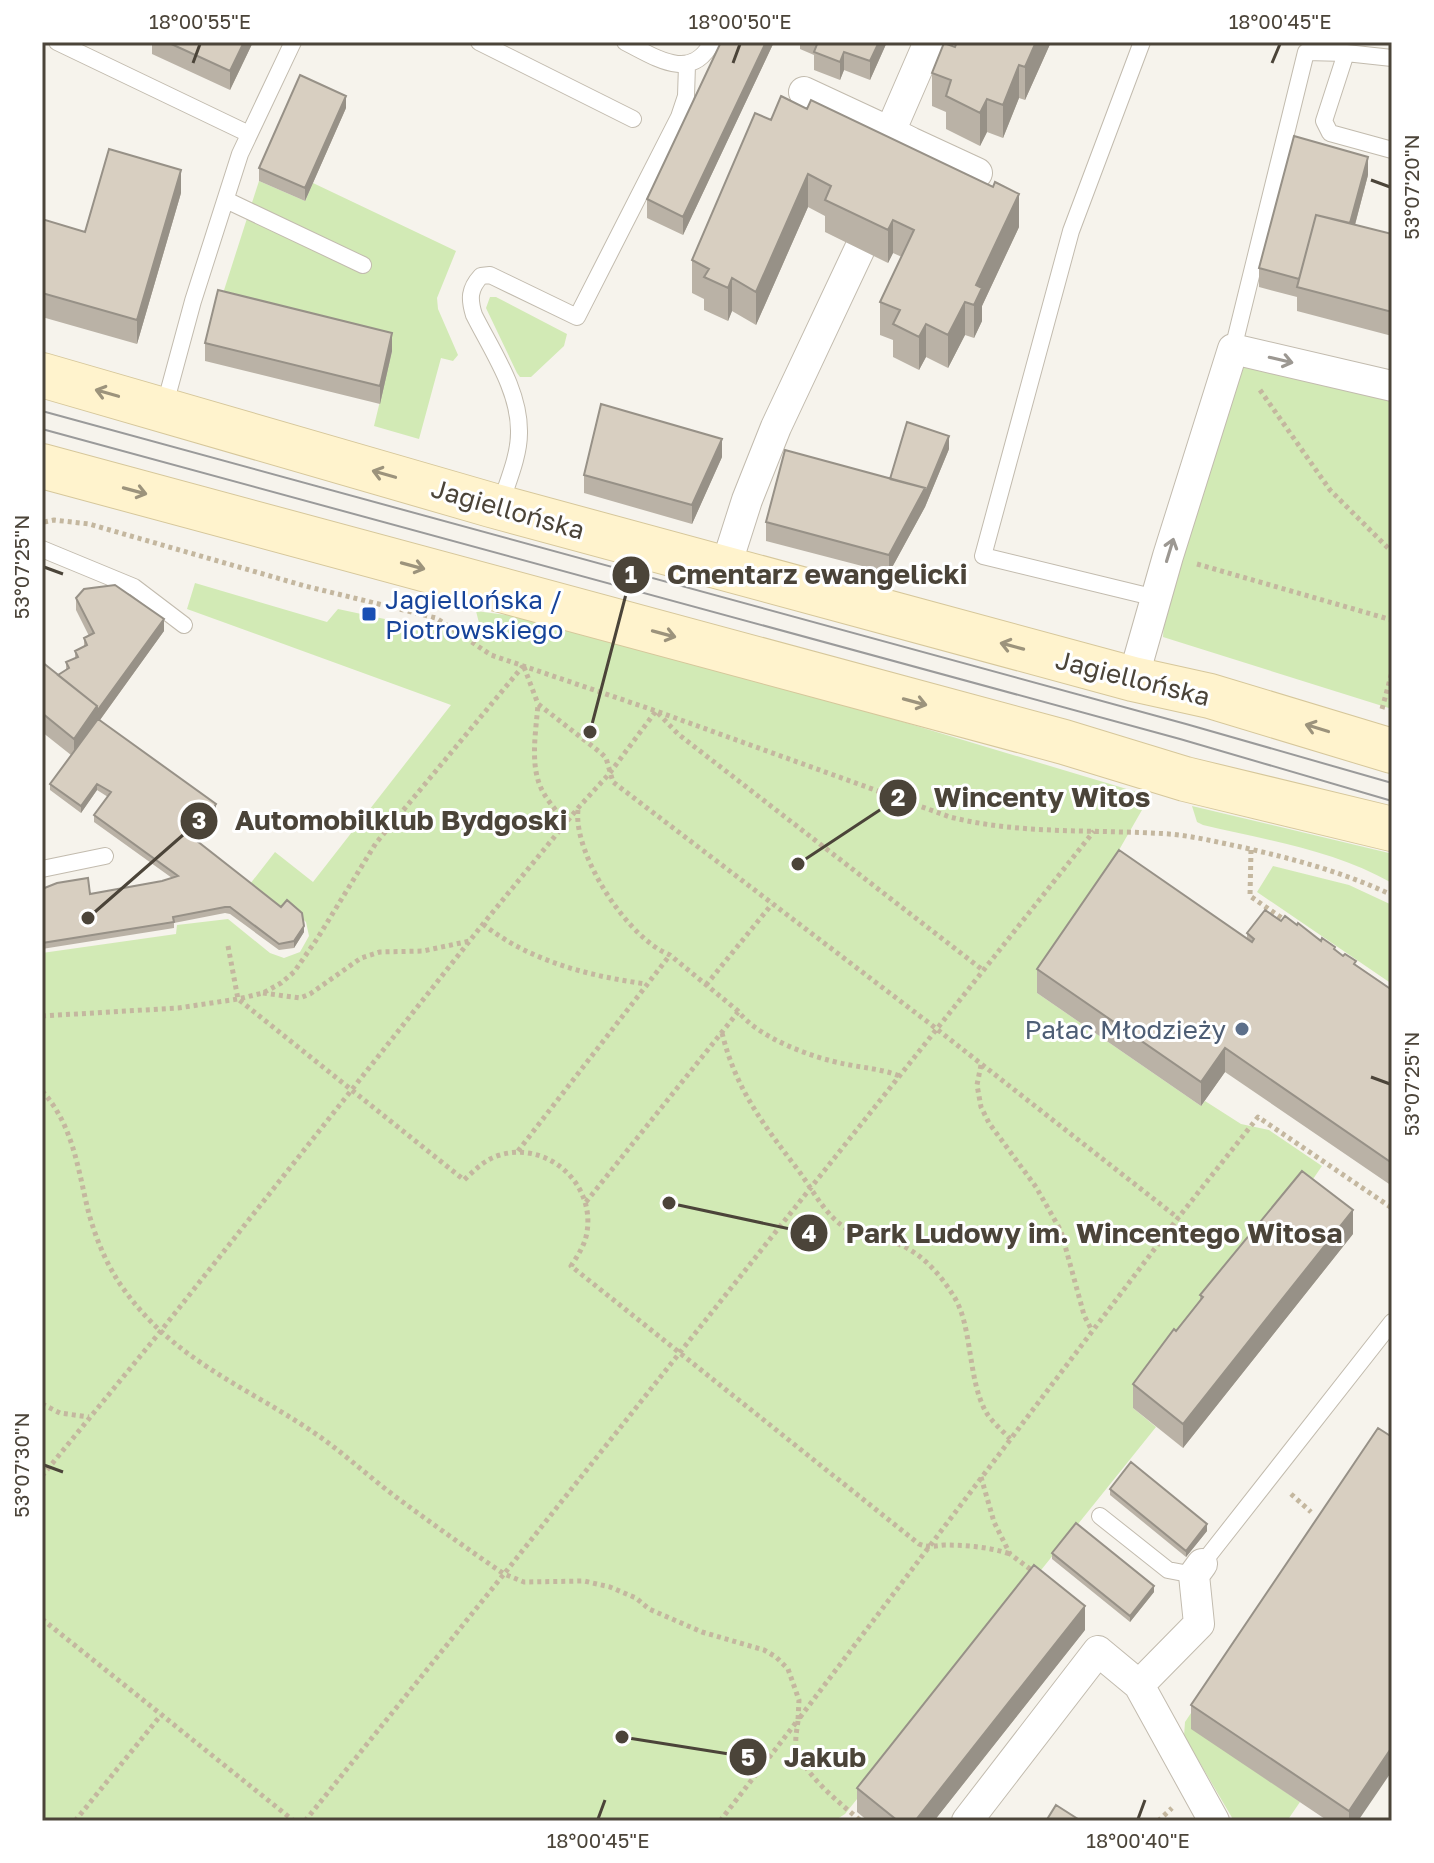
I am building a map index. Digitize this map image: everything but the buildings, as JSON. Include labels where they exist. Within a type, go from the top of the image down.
[{"type":"main road","name":"Jagiellońska","points":[[42,375],[500,507],[1133,679],[1386,734]]},
{"type":"main road","points":[[48,471],[1064,742],[1185,779],[1387,829]]},
{"type":"street","points":[[725,569],[747,500],[776,427],[900,137],[929,42]]},
{"type":"street","points":[[804,92],[977,173]]},
{"type":"street","points":[[1133,679],[1233,349],[1392,386]]},
{"type":"street","points":[[1139,1685],[1199,1624],[1198,1570]]},
{"type":"street","points":[[967,1821],[1098,1651],[1139,1685],[1214,1821]]},
{"type":"lane","points":[[57,42],[249,134]]},
{"type":"lane","points":[[164,410],[193,301],[249,134],[293,42]]},
{"type":"lane","points":[[479,42],[633,119]]},
{"type":"lane","points":[[625,42],[670,64],[687,65],[706,53],[712,42]]},
{"type":"lane","points":[[1142,42],[1071,231],[983,556],[1156,598]]},
{"type":"lane","points":[[1233,349],[1306,52],[1392,58]]},
{"type":"lane","points":[[1346,53],[1324,121],[1330,133],[1392,150]]},
{"type":"lane","points":[[500,507],[519,436],[519,417],[516,399],[474,315],[470,300],[472,286],[481,276],[490,275],[577,317],[679,117],[686,96],[687,65]]},
{"type":"lane","points":[[226,200],[363,265]]},
{"type":"lane","points":[[42,549],[134,587],[184,625]]},
{"type":"lane","points":[[42,869],[105,856]]},
{"type":"lane","points":[[1100,1516],[1168,1570],[1198,1570],[1392,1322]]},
{"type":"path","points":[[1233,349],[1330,490],[1392,552]]},
{"type":"path","points":[[54,520],[89,524],[305,586],[436,618],[479,649],[950,817],[989,826],[1171,834],[1303,861],[1360,880],[1392,895]]},
{"type":"path","points":[[1168,556],[1392,620]]},
{"type":"path","points":[[523,666],[538,704],[535,730],[537,776],[542,790],[565,823]]},
{"type":"path","points":[[42,1016],[178,1008],[238,999],[263,993],[294,972],[376,843],[523,666]]},
{"type":"path","points":[[1386,734],[1392,672]]},
{"type":"path","points":[[538,704],[606,758],[613,782],[1178,1218]]},
{"type":"path","points":[[42,1476],[483,924],[609,774],[656,711]]},
{"type":"path","points":[[656,711],[678,734],[984,971]]},
{"type":"path","points":[[578,808],[576,824],[592,867],[629,922],[661,952],[670,955],[745,1020],[761,1030],[808,1054],[844,1064],[886,1070],[900,1076]]},
{"type":"path","points":[[305,1821],[1094,831]]},
{"type":"path","points":[[1251,850],[1250,896],[1288,923]]},
{"type":"path","points":[[706,985],[772,904]]},
{"type":"path","points":[[483,924],[506,942],[540,957],[584,972],[647,984]]},
{"type":"path","points":[[263,993],[300,998],[361,958],[380,952],[423,951],[471,940]]},
{"type":"path","points":[[228,946],[238,999],[464,1180],[480,1165],[498,1155],[518,1152],[539,1155],[559,1164],[574,1179],[586,1202],[587,1233],[571,1266],[919,1544],[929,1548],[943,1545],[980,1547],[1010,1554],[1035,1572]]},
{"type":"path","points":[[518,1152],[670,955]]},
{"type":"path","points":[[586,1202],[738,1011]]},
{"type":"path","points":[[722,1033],[733,1071],[753,1111],[823,1208],[845,1228],[865,1239],[895,1243],[917,1254],[955,1298],[973,1375],[986,1413],[1010,1439]]},
{"type":"path","points":[[981,1065],[977,1085],[981,1107],[989,1123],[1036,1187],[1061,1231],[1084,1315],[1092,1331]]},
{"type":"path","points":[[42,1091],[53,1104],[74,1146],[88,1210],[102,1254],[128,1295],[160,1332],[202,1366],[314,1433],[504,1574],[524,1582],[584,1581],[610,1587],[636,1598],[649,1609],[702,1632],[764,1650],[776,1657],[788,1669],[799,1700],[796,1746],[799,1755],[818,1782],[861,1821]]},
{"type":"path","points":[[720,1821],[1258,1117],[1392,1208]]},
{"type":"path","points":[[42,1404],[60,1413],[90,1417]]},
{"type":"path","points":[[981,1477],[994,1522],[1010,1554]]},
{"type":"path","points":[[42,1619],[294,1821]]},
{"type":"path","points":[[75,1821],[161,1715]]},
{"type":"green space","points":[[259,181],[305,201],[313,183],[456,251],[437,298],[438,309],[458,355],[453,361],[441,358],[419,439],[374,426],[392,351],[218,309]]},
{"type":"green space","points":[[490,297],[496,297],[567,334],[564,346],[531,377],[520,377],[517,373],[486,308]]},
{"type":"green space","points":[[1233,349],[1392,386],[1392,709],[1163,637],[1168,556]]},
{"type":"green space","points":[[195,583],[327,622],[338,609],[482,635],[476,611],[577,624],[1150,796],[1037,993],[1201,1106],[1205,1101],[1241,1124],[1269,1130],[1322,1166],[1133,1408],[1156,1427],[845,1814],[834,1821],[42,1821],[42,953],[176,934],[177,925],[228,919],[270,953],[284,958],[300,952],[309,936],[306,922],[286,903],[281,908],[250,884],[275,852],[313,882],[451,705],[187,609]]},
{"type":"green space","points":[[1192,806],[1389,853],[1392,855],[1392,883],[1324,854],[1203,825],[1197,822]]},
{"type":"green space","points":[[1273,866],[1349,885],[1392,905],[1392,984],[1257,892]]},
{"type":"green space","points":[[1368,1449],[1192,1728],[1300,1802],[1287,1821],[1234,1821],[1184,1736],[1185,1722]]},
{"type":"tram line","points":[[42,411],[1392,783]]},
{"type":"tram line","points":[[42,429],[1180,739],[1392,801]]},
{"type":"place","name":"Jagiellońska / Piotrowskiego","points":[[369,614]]},
{"type":"place","name":"Cmentarz ewangelicki","points":[[590,732]]},
{"type":"place","name":"Wincenty Witos","points":[[798,864]]},
{"type":"place","name":"Automobilklub Bydgoski","points":[[88,918]]},
{"type":"place","name":"Pałac Młodzieży","points":[[1242,1029]]},
{"type":"place","name":"Park Ludowy im. Wincentego Witosa","points":[[669,1203]]},
{"type":"place","name":"Jakub","points":[[622,1737]]}]
